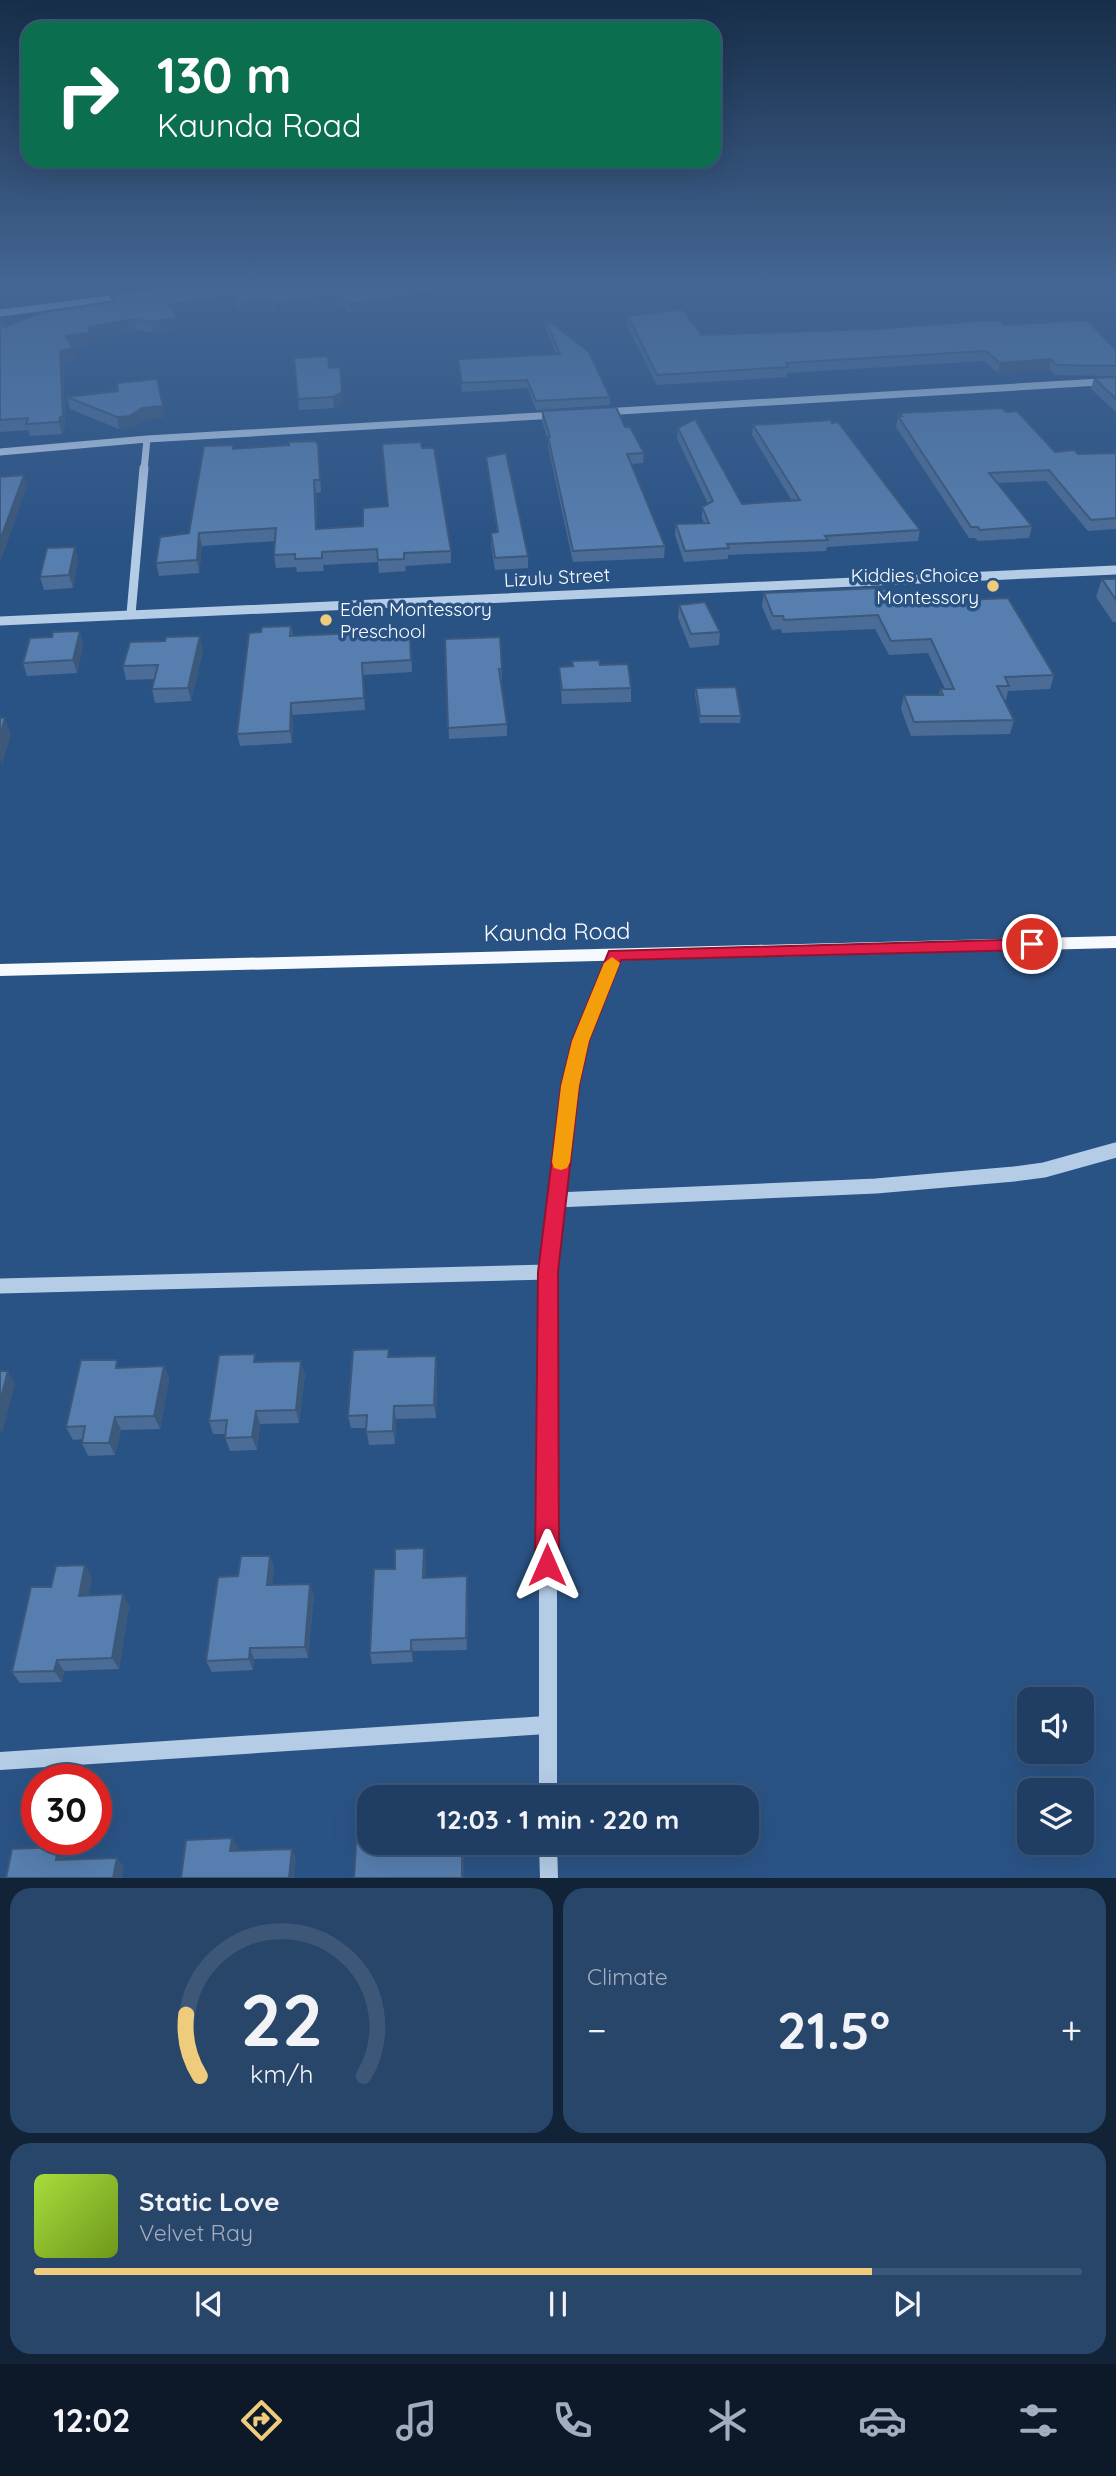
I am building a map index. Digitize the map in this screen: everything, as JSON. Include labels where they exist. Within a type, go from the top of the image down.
[{"type":"main road","name":"Kaunda Road","points":[[0,970],[1116,942]]},
{"type":"street","points":[[590,413],[1116,382]]},
{"type":"street","points":[[0,452],[147,439],[562,415]]},
{"type":"street","points":[[131,614],[147,439]]},
{"type":"street","name":"Lizulu Street","points":[[0,621],[1116,570]]},
{"type":"street","points":[[548,1785],[548,1272],[573,1075],[581,1041],[615,955]]},
{"type":"street","points":[[556,1200],[876,1186],[1014,1174],[1044,1170],[1116,1150]]},
{"type":"street","points":[[0,1286],[548,1272]]},
{"type":"street","points":[[0,1761],[546,1725]]},
{"type":"street","points":[[548,1855],[549,1878]]},
{"type":"building","points":[[0,370],[61,370],[63,417],[60,417],[59,422],[26,424],[28,418],[0,420]]},
{"type":"building","points":[[295,370],[340,370],[342,392],[333,397],[298,399]]},
{"type":"building","points":[[460,370],[597,370],[610,397],[536,401],[527,380],[462,383]]},
{"type":"building","points":[[654,370],[745,370],[657,375]]},
{"type":"building","points":[[1116,377],[1116,399],[1094,378]]},
{"type":"building","points":[[157,379],[163,406],[142,408],[130,416],[117,417],[67,397],[118,391],[117,383]]},
{"type":"building","points":[[616,407],[625,427],[630,427],[644,453],[627,454],[665,546],[573,551],[550,437],[542,411]]},
{"type":"building","points":[[1002,408],[1006,412],[1017,411],[1055,452],[1074,450],[1078,454],[1116,453],[1116,518],[1091,520],[1049,470],[989,473],[1032,526],[980,530],[978,527],[971,527],[898,416],[902,416],[900,413]]},
{"type":"building","points":[[695,419],[742,504],[800,500],[753,425],[831,420],[832,423],[838,422],[920,530],[825,536],[828,540],[727,544],[729,548],[685,551],[676,524],[709,523],[702,507],[713,501],[678,428]]},
{"type":"building","points":[[315,441],[318,444],[320,480],[314,480],[316,529],[363,526],[363,508],[388,506],[382,444],[421,442],[422,448],[434,448],[451,551],[404,553],[404,559],[378,560],[377,549],[322,552],[322,558],[295,559],[295,554],[274,555],[276,528],[199,533],[197,560],[156,563],[160,537],[189,533],[204,446],[233,445],[233,449]]},
{"type":"building","points":[[506,453],[528,556],[495,558],[491,533],[498,532],[486,457]]},
{"type":"building","points":[[24,475],[0,540],[0,477]]},
{"type":"building","points":[[75,547],[69,575],[40,577],[47,548]]},
{"type":"building","points":[[1102,579],[1116,579],[1116,600]]},
{"type":"building","points":[[879,588],[889,590],[892,595],[915,594],[920,602],[1008,598],[1054,675],[1005,677],[1009,686],[997,686],[1014,720],[914,722],[904,695],[943,695],[940,689],[954,689],[931,639],[891,641],[878,615],[784,620],[783,616],[773,616],[764,593]]},
{"type":"building","points":[[705,602],[720,632],[691,634],[679,605]]},
{"type":"building","points":[[291,626],[290,636],[380,632],[381,638],[410,637],[411,660],[362,663],[364,698],[291,703],[290,731],[237,734],[249,633],[261,632],[262,627]]},
{"type":"building","points":[[80,631],[73,660],[23,663],[30,638],[52,637],[53,632]]},
{"type":"building","points":[[200,636],[188,688],[152,689],[158,665],[123,666],[130,642]]},
{"type":"building","points":[[500,637],[502,669],[499,669],[507,724],[448,728],[445,639]]},
{"type":"building","points":[[599,660],[600,665],[628,664],[631,688],[562,690],[559,667],[573,666],[572,661]]},
{"type":"building","points":[[736,687],[741,716],[700,716],[696,688]]},
{"type":"building","points":[[0,718],[5,718],[0,736]]},
{"type":"building","points":[[389,1349],[388,1357],[436,1356],[434,1405],[394,1406],[393,1431],[366,1432],[367,1415],[348,1416],[353,1350]]},
{"type":"building","points":[[255,1354],[254,1362],[301,1361],[296,1410],[256,1411],[252,1437],[225,1438],[227,1420],[209,1421],[219,1355]]},
{"type":"building","points":[[81,1360],[117,1360],[116,1368],[164,1366],[154,1416],[115,1417],[109,1443],[82,1443],[85,1426],[66,1427]]},
{"type":"building","points":[[0,1371],[8,1371],[0,1402]]},
{"type":"building","points":[[424,1548],[423,1578],[467,1576],[466,1638],[411,1640],[411,1651],[370,1653],[374,1569],[395,1569],[395,1549]]},
{"type":"building","points":[[241,1556],[270,1556],[267,1585],[310,1584],[305,1647],[250,1648],[249,1659],[206,1661],[218,1577],[238,1576]]},
{"type":"building","points":[[85,1565],[79,1596],[123,1594],[112,1658],[57,1660],[54,1671],[12,1672],[31,1587],[51,1587],[56,1566]]},
{"type":"building","points":[[357,1830],[357,1855],[462,1855],[462,1878],[354,1878]]},
{"type":"building","points":[[232,1838],[230,1851],[292,1849],[289,1878],[181,1878],[186,1840]]},
{"type":"building","points":[[12,1849],[21,1849],[21,1855],[57,1855],[56,1860],[117,1858],[113,1878],[6,1878]]},
{"type":"slow traffic","points":[[561,1162],[570,1086],[581,1041],[612,963]]},
{"type":"place","name":"Kiddies Choice Montessory","points":[[993,586]]},
{"type":"place","name":"Eden Montessory Preschool","points":[[326,620]]},
{"type":"route","points":[[547,1565],[548,1272],[570,1086],[581,1041],[615,955],[1032,944]]}]
